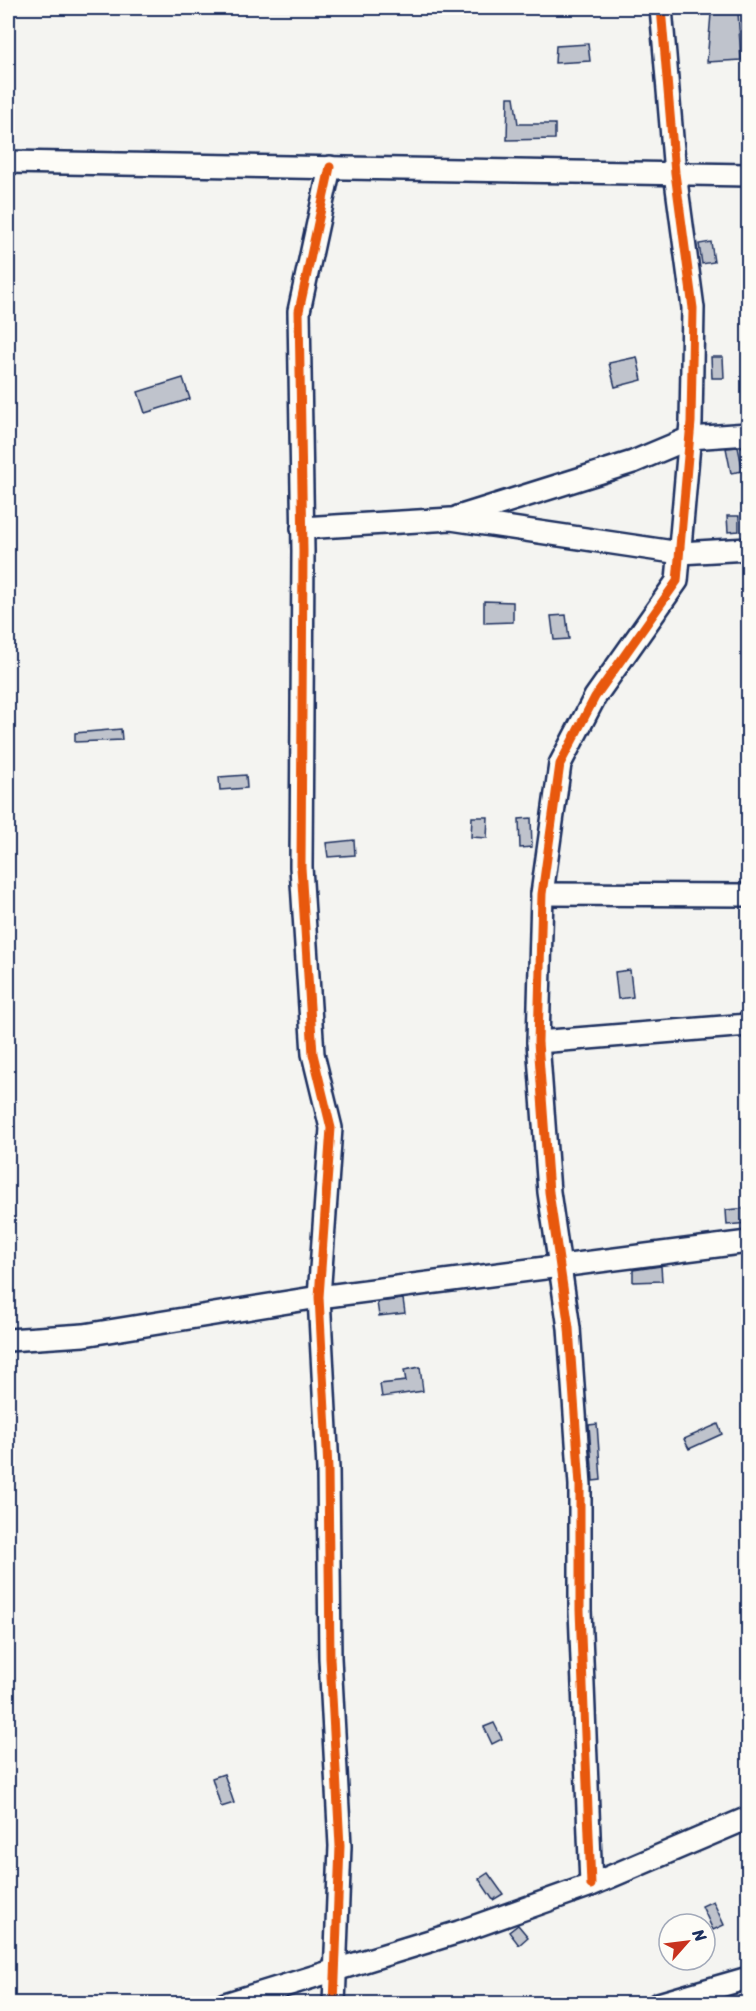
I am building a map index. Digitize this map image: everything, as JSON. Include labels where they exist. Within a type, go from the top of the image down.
[{"type":"street","points":[[591,1885],[580,1610],[580,1485],[569,1328],[549,1192],[538,1042],[542,894],[560,764],[595,697],[677,581],[690,438],[693,308],[675,173],[661,8]]},
{"type":"street","points":[[8,162],[748,175]]},
{"type":"street","points":[[330,167],[299,311],[302,528],[301,867],[313,1054],[331,1128],[319,1297],[328,1469],[330,1658],[340,1845],[333,1971],[334,2004]]},
{"type":"street","points":[[452,519],[633,462],[690,438],[748,434]]},
{"type":"street","points":[[302,528],[452,519],[680,553],[748,549]]},
{"type":"street","points":[[542,894],[748,895]]},
{"type":"street","points":[[538,1042],[748,1025]]},
{"type":"street","points":[[8,1340],[84,1335],[319,1297],[560,1268],[748,1242]]},
{"type":"street","points":[[225,2004],[459,1932],[591,1885],[748,1818]]},
{"type":"street","points":[[658,2004],[748,1978]]},
{"type":"building","points":[[738,12],[741,60],[707,62],[711,14]]},
{"type":"building","points":[[588,44],[590,61],[555,63],[556,46]]},
{"type":"building","points":[[508,97],[514,97],[518,124],[555,124],[555,139],[507,140]]},
{"type":"building","points":[[711,242],[714,262],[702,264],[699,244]]},
{"type":"building","points":[[637,357],[642,380],[615,387],[609,363]]},
{"type":"building","points":[[711,357],[723,357],[724,378],[712,378]]},
{"type":"building","points":[[183,378],[190,399],[145,413],[138,392]]},
{"type":"building","points":[[738,447],[743,471],[731,473],[726,448]]},
{"type":"building","points":[[727,516],[739,516],[739,531],[728,532]]},
{"type":"building","points":[[484,601],[513,602],[513,622],[484,623]]},
{"type":"building","points":[[566,615],[569,639],[554,640],[551,616]]},
{"type":"building","points":[[121,729],[122,740],[75,742],[75,733]]},
{"type":"building","points":[[246,775],[247,788],[220,790],[219,777]]},
{"type":"building","points":[[472,817],[488,817],[487,838],[471,837]]},
{"type":"building","points":[[531,818],[532,847],[520,848],[519,819]]},
{"type":"building","points":[[354,840],[355,855],[328,857],[326,843]]},
{"type":"building","points":[[630,970],[633,997],[618,999],[615,972]]},
{"type":"building","points":[[748,1208],[748,1223],[727,1225],[726,1210]]},
{"type":"building","points":[[661,1266],[662,1281],[633,1282],[633,1270]]},
{"type":"building","points":[[403,1299],[405,1313],[379,1316],[377,1302]]},
{"type":"building","points":[[420,1367],[423,1391],[382,1397],[380,1384],[406,1381],[404,1370]]},
{"type":"building","points":[[597,1424],[601,1480],[593,1481],[589,1425]]},
{"type":"building","points":[[718,1424],[722,1434],[689,1449],[684,1439]]},
{"type":"building","points":[[494,1723],[502,1739],[492,1744],[484,1727]]},
{"type":"building","points":[[224,1774],[234,1803],[221,1807],[212,1778]]},
{"type":"building","points":[[488,1873],[503,1894],[493,1900],[479,1879]]},
{"type":"building","points":[[713,1901],[724,1925],[717,1928],[717,1912],[705,1912],[702,1906]]},
{"type":"building","points":[[518,1925],[528,1937],[519,1945],[509,1932]]},
{"type":"cycle path","points":[[591,1885],[580,1610],[580,1485],[569,1328],[549,1192],[538,1042],[542,894],[560,764],[595,697],[677,581],[691,422],[693,308],[675,173],[661,8]]},
{"type":"cycle path","points":[[330,167],[299,311],[303,551],[301,867],[313,1054],[331,1128],[319,1297],[328,1469],[330,1658],[340,1846],[334,2004]]}]
